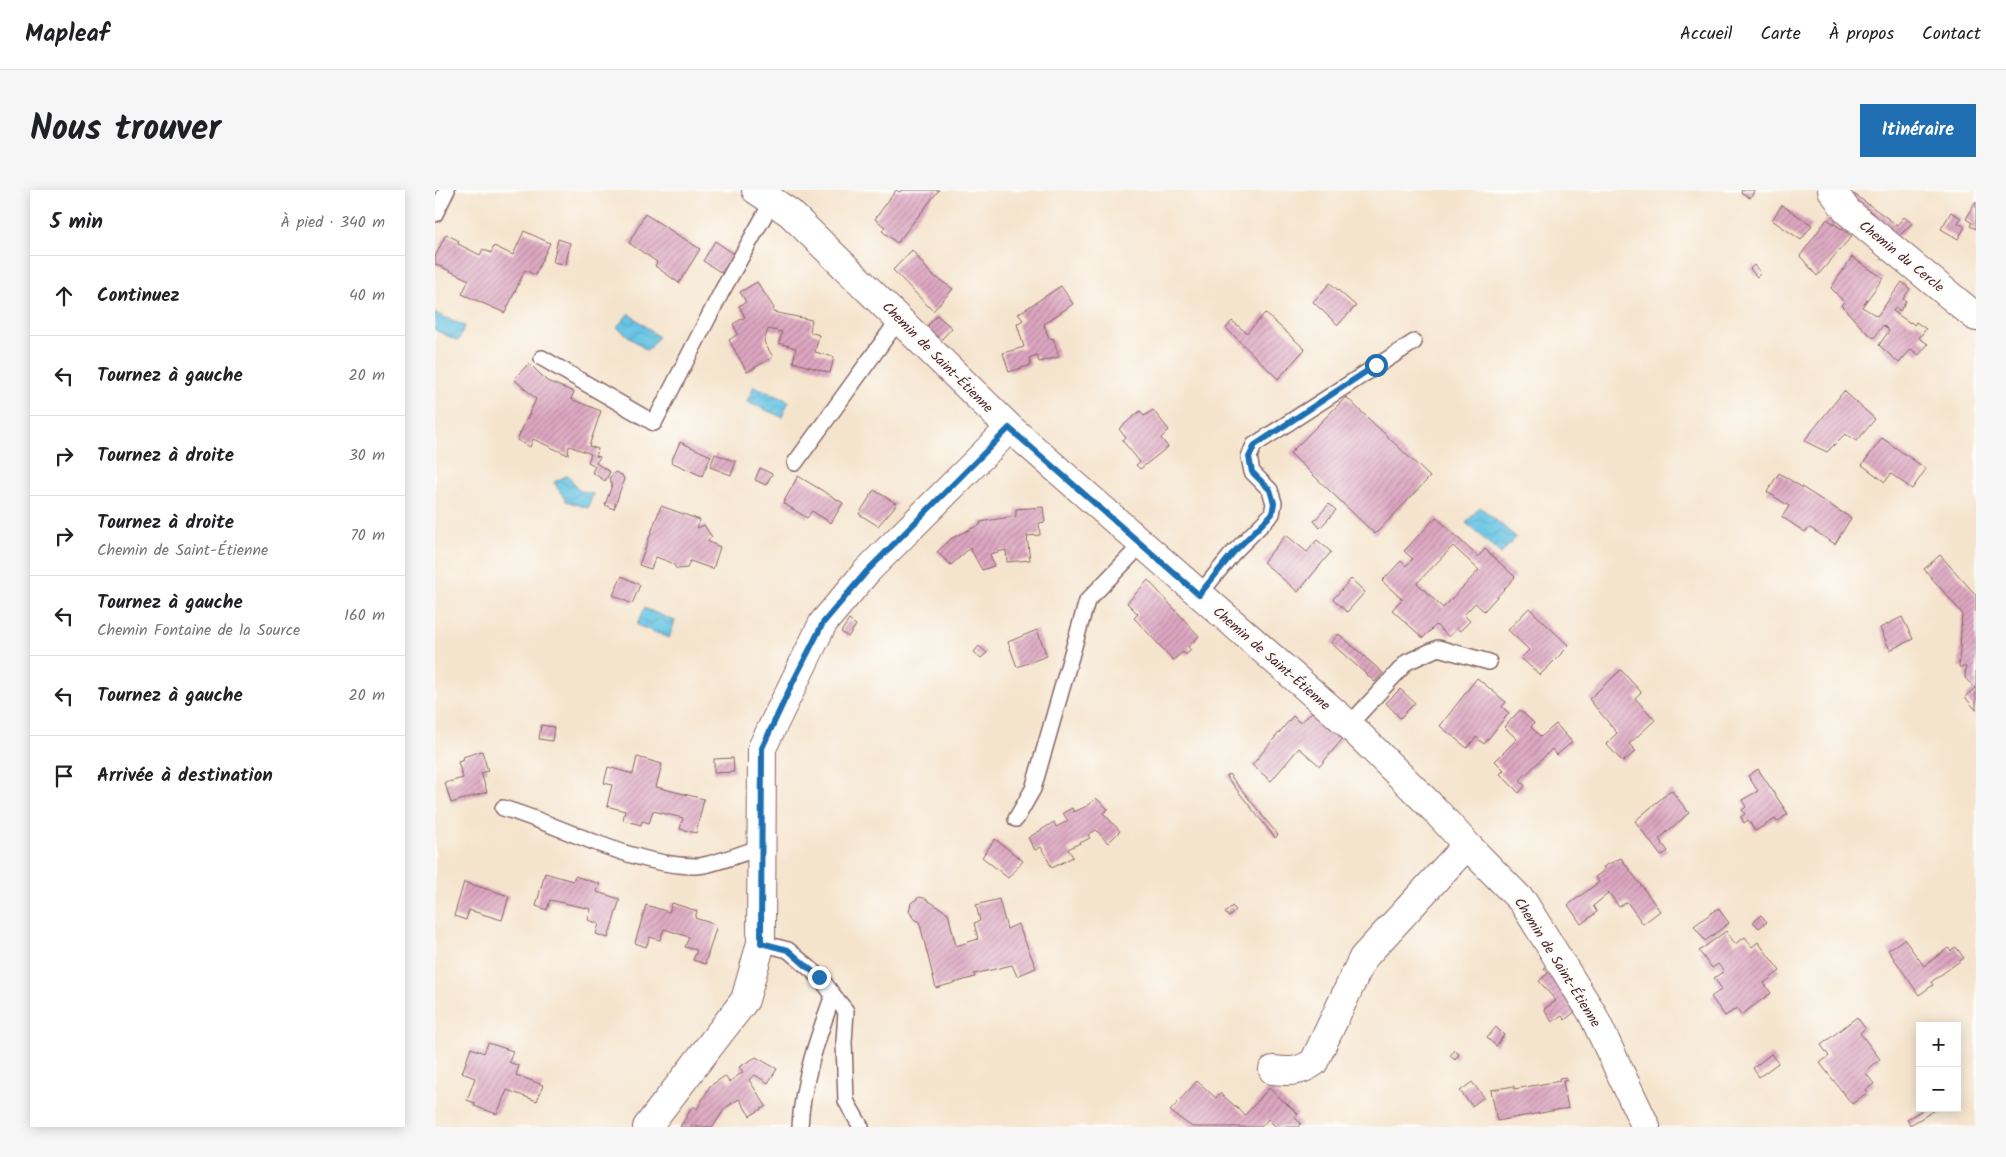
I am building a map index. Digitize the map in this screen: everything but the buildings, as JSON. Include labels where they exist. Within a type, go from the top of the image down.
[{"type":"street","name":"Chemin du Cercle","points":[[1832,190],[1847,211],[1976,317]]},
{"type":"street","name":"Chemin de Saint-Étienne","points":[[764,196],[789,213],[899,318],[1009,428],[1349,725],[1435,810],[1467,846],[1523,902],[1592,1013],[1646,1127]]},
{"type":"street","points":[[647,1127],[745,1000],[761,943],[762,748],[823,623],[867,571],[1009,428]]},
{"type":"street","points":[[1273,1070],[1294,1072],[1314,1062],[1363,958],[1467,846]]},
{"type":"lane","points":[[435,214],[447,190]]},
{"type":"lane","points":[[542,358],[654,423],[722,291],[764,196]]},
{"type":"lane","points":[[795,463],[899,318]]},
{"type":"lane","points":[[1199,595],[1232,554],[1272,514],[1274,503],[1270,490],[1252,472],[1249,457],[1255,445],[1414,342]]},
{"type":"lane","points":[[1016,819],[1033,789],[1087,601],[1142,544]]},
{"type":"lane","points":[[1349,725],[1407,662],[1438,648],[1489,662]]},
{"type":"lane","points":[[503,808],[540,819],[645,861],[697,866],[762,847]]},
{"type":"lane","points":[[761,943],[788,950],[819,977],[846,1011],[844,1042],[846,1101],[861,1127]]},
{"type":"lane","points":[[800,1127],[801,1107],[820,1032],[833,995]]},
{"type":"water","points":[[435,313],[465,326],[458,341],[435,330]]},
{"type":"water","points":[[629,313],[658,337],[647,351],[617,327]]},
{"type":"water","points":[[754,386],[789,401],[782,417],[747,402]]},
{"type":"water","points":[[568,475],[578,490],[593,494],[588,508],[566,501],[554,482]]},
{"type":"water","points":[[1480,507],[1516,537],[1501,554],[1466,523]]},
{"type":"water","points":[[644,608],[675,621],[669,638],[637,625]]},
{"type":"route","points":[[819,977],[788,950],[761,943],[762,748],[823,623],[867,571],[1009,428],[1199,595],[1232,554],[1272,514],[1274,503],[1270,490],[1252,472],[1249,457],[1255,445],[1376,365]]}]
